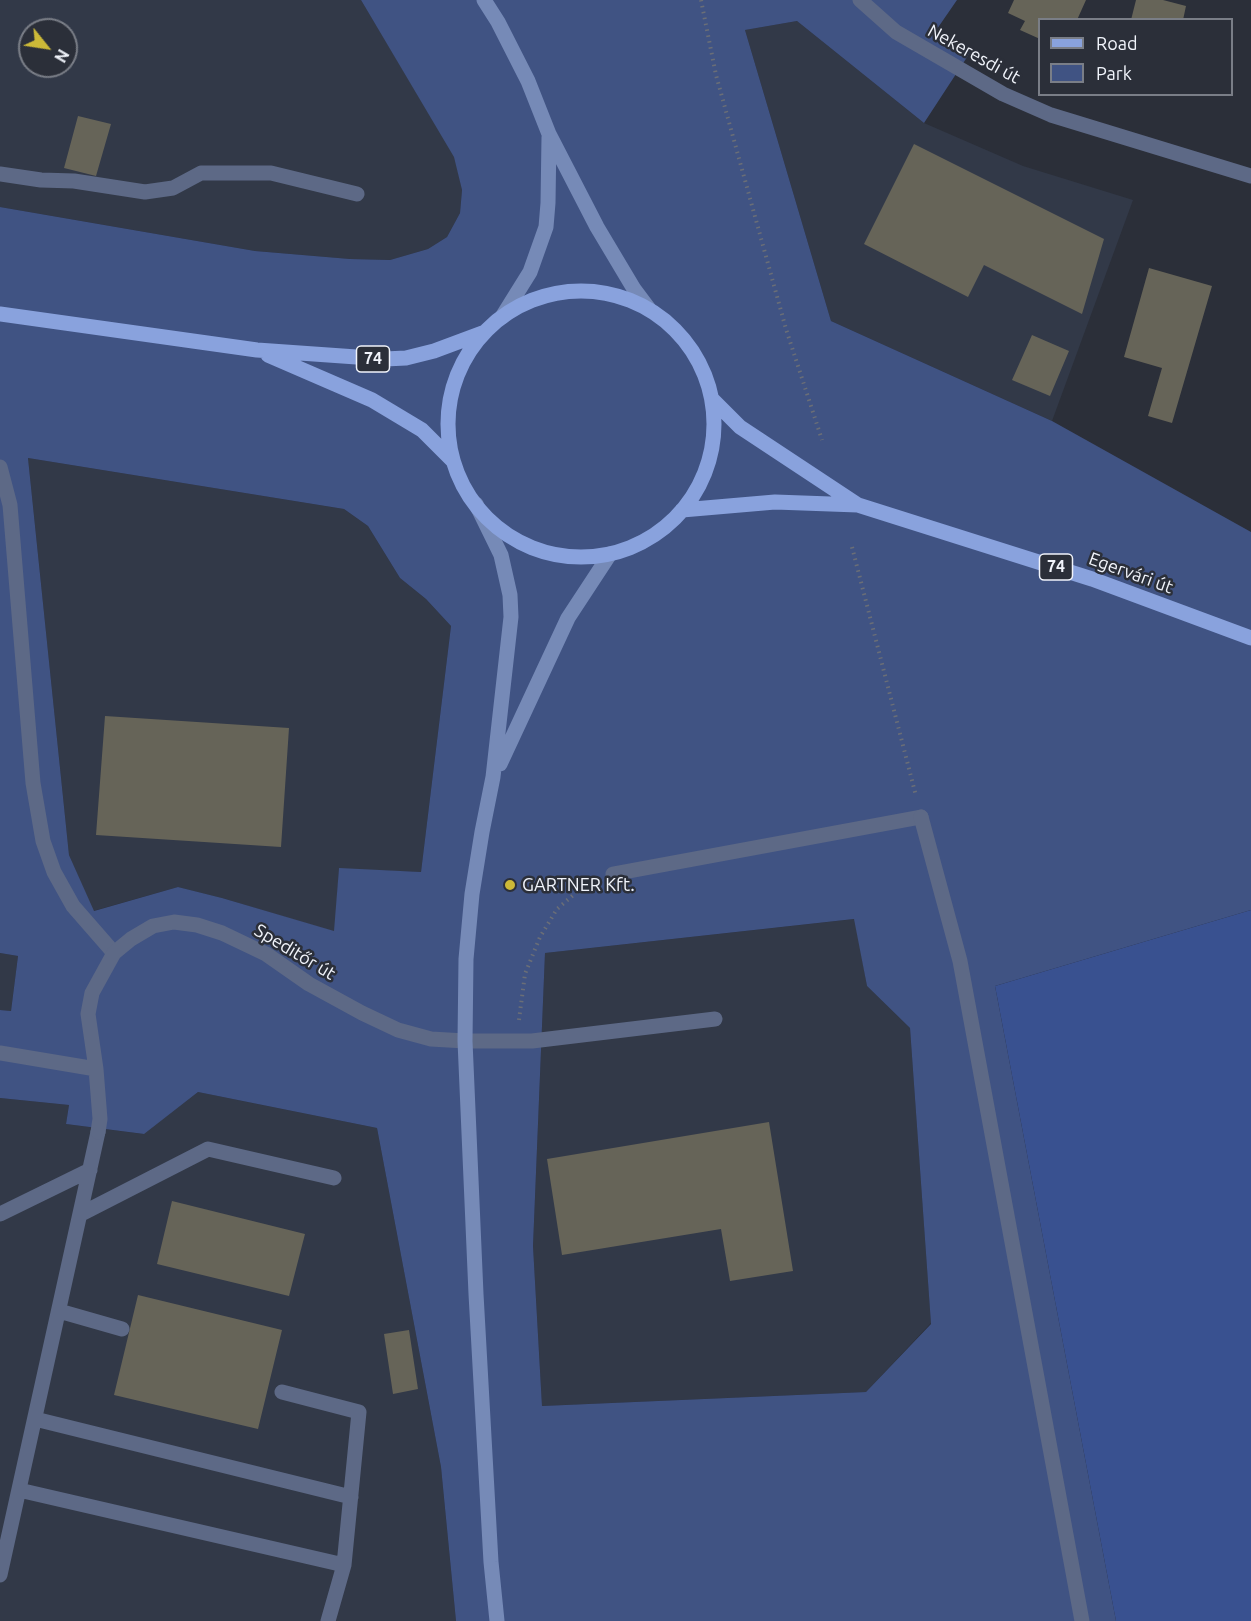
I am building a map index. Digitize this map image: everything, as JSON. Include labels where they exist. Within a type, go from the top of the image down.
[{"type":"main road","points":[[484,0],[498,22],[528,81],[549,134],[597,227],[634,289],[649,309]]},
{"type":"main road","points":[[502,317],[530,272],[546,227],[549,134]]},
{"type":"main road","name":"74","points":[[589,291],[611,294],[649,309],[667,322],[684,339],[706,377],[712,399],[714,429],[710,458],[699,485],[682,510],[666,526],[646,540],[610,554],[573,557],[545,552],[519,541],[495,525],[476,504],[463,484],[454,461],[449,440],[448,417],[458,374],[468,354],[485,332],[502,317],[522,305],[543,297],[566,292],[589,291]]},
{"type":"main road","name":"74","points":[[0,314],[257,350],[385,360],[406,358],[434,351],[485,332]]},
{"type":"main road","name":"74","points":[[257,350],[372,400],[422,430],[454,461]]},
{"type":"main road","name":"Egervári út","points":[[712,399],[740,427],[773,451],[858,505],[1092,579],[1251,638]]},
{"type":"main road","name":"Egervári út","points":[[682,510],[776,502],[858,505]]},
{"type":"main road","points":[[476,504],[501,555],[510,595],[511,617],[494,777],[472,894],[466,959],[465,1041],[477,1306],[491,1562],[497,1621]]},
{"type":"main road","points":[[494,777],[568,618],[610,554]]},
{"type":"street","name":"Nekeresdi út","points":[[860,0],[896,32],[1013,99],[1051,116],[1251,176]]},
{"type":"street","points":[[0,174],[41,180],[74,181],[144,192],[173,188],[201,173],[271,173],[357,194]]},
{"type":"street","points":[[0,467],[10,505],[33,783],[43,841],[54,873],[73,906],[114,953]]},
{"type":"street","points":[[613,874],[921,817],[960,961],[1082,1621]]},
{"type":"street","name":"Speditőr út","points":[[0,1575],[98,1132],[100,1119],[96,1069],[88,1014],[92,993],[114,953],[131,939],[153,926],[174,922],[197,925],[222,933],[267,954],[309,984],[362,1013],[398,1030],[431,1040],[532,1041],[715,1018]]},
{"type":"street","points":[[0,1053],[96,1069]]},
{"type":"street","points":[[81,1214],[208,1149],[334,1178]]},
{"type":"street","points":[[0,1214],[90,1170]]},
{"type":"street","points":[[59,1311],[122,1329]]},
{"type":"street","points":[[282,1392],[360,1412],[344,1565],[328,1621]]},
{"type":"street","points":[[35,1419],[351,1497]]},
{"type":"street","points":[[19,1490],[344,1565]]},
{"type":"path","points":[[701,0],[716,75],[786,329],[822,440]]},
{"type":"path","points":[[852,547],[921,817]]},
{"type":"path","points":[[516,1041],[525,974],[540,937],[557,909],[578,891],[613,874]]},
{"type":"shaded area","points":[[0,0],[361,0],[455,157],[462,190],[460,213],[447,237],[428,249],[390,260],[255,251],[0,207]]},
{"type":"shaded area","points":[[797,21],[924,123],[1023,166],[1133,200],[1052,421],[831,321],[745,30]]},
{"type":"shaded area","points":[[28,458],[344,509],[368,526],[400,578],[426,599],[451,626],[421,872],[339,869],[335,932],[178,887],[93,911],[69,855]]},
{"type":"shaded area","points":[[1251,910],[1251,1621],[1116,1621],[995,986]]},
{"type":"shaded area","points":[[855,919],[867,986],[910,1028],[931,1323],[866,1392],[542,1406],[533,1246],[545,953]]},
{"type":"shaded area","points":[[0,953],[18,956],[11,1011],[0,1010]]},
{"type":"shaded area","points":[[198,1092],[377,1128],[441,1467],[456,1621],[0,1621],[0,1098],[69,1105],[66,1124],[143,1134]]},
{"type":"green space","points":[[361,0],[957,0],[937,29],[973,48],[924,123],[797,21],[745,30],[831,321],[1052,421],[1251,532],[1251,910],[995,986],[1116,1621],[456,1621],[441,1467],[377,1128],[198,1092],[144,1134],[66,1124],[69,1105],[0,1098],[0,1010],[11,1011],[18,956],[0,953],[0,207],[255,251],[390,260],[428,249],[447,237],[460,213],[462,190],[454,157]],"holes":[[[28,458],[344,509],[368,526],[400,578],[426,599],[451,626],[421,872],[339,868],[334,931],[178,887],[94,911],[69,855]],[[854,919],[867,986],[910,1028],[931,1324],[866,1392],[542,1406],[533,1246],[545,953]]]},
{"type":"building","points":[[1014,0],[1086,0],[1078,18],[1038,18],[1038,38],[1020,30],[1025,21],[1008,13]]},
{"type":"building","points":[[1136,0],[1163,0],[1186,6],[1183,18],[1132,18]]},
{"type":"building","points":[[78,116],[111,124],[96,176],[64,168]]},
{"type":"building","points":[[914,144],[1104,239],[1082,314],[984,265],[968,297],[864,244]]},
{"type":"building","points":[[1149,268],[1212,286],[1172,423],[1148,416],[1162,368],[1124,357]]},
{"type":"building","points":[[1032,335],[1069,351],[1050,396],[1012,380]]},
{"type":"building","points":[[105,716],[289,728],[281,847],[96,835]]},
{"type":"building","points":[[769,1122],[793,1271],[730,1281],[721,1229],[562,1255],[547,1159]]},
{"type":"building","points":[[172,1201],[305,1234],[289,1296],[157,1264]]},
{"type":"building","points":[[138,1295],[282,1330],[258,1429],[114,1395]]},
{"type":"building","points":[[409,1330],[418,1389],[393,1394],[384,1334]]},
{"type":"place","name":"GARTNER Kft.","points":[[510,885]]}]
